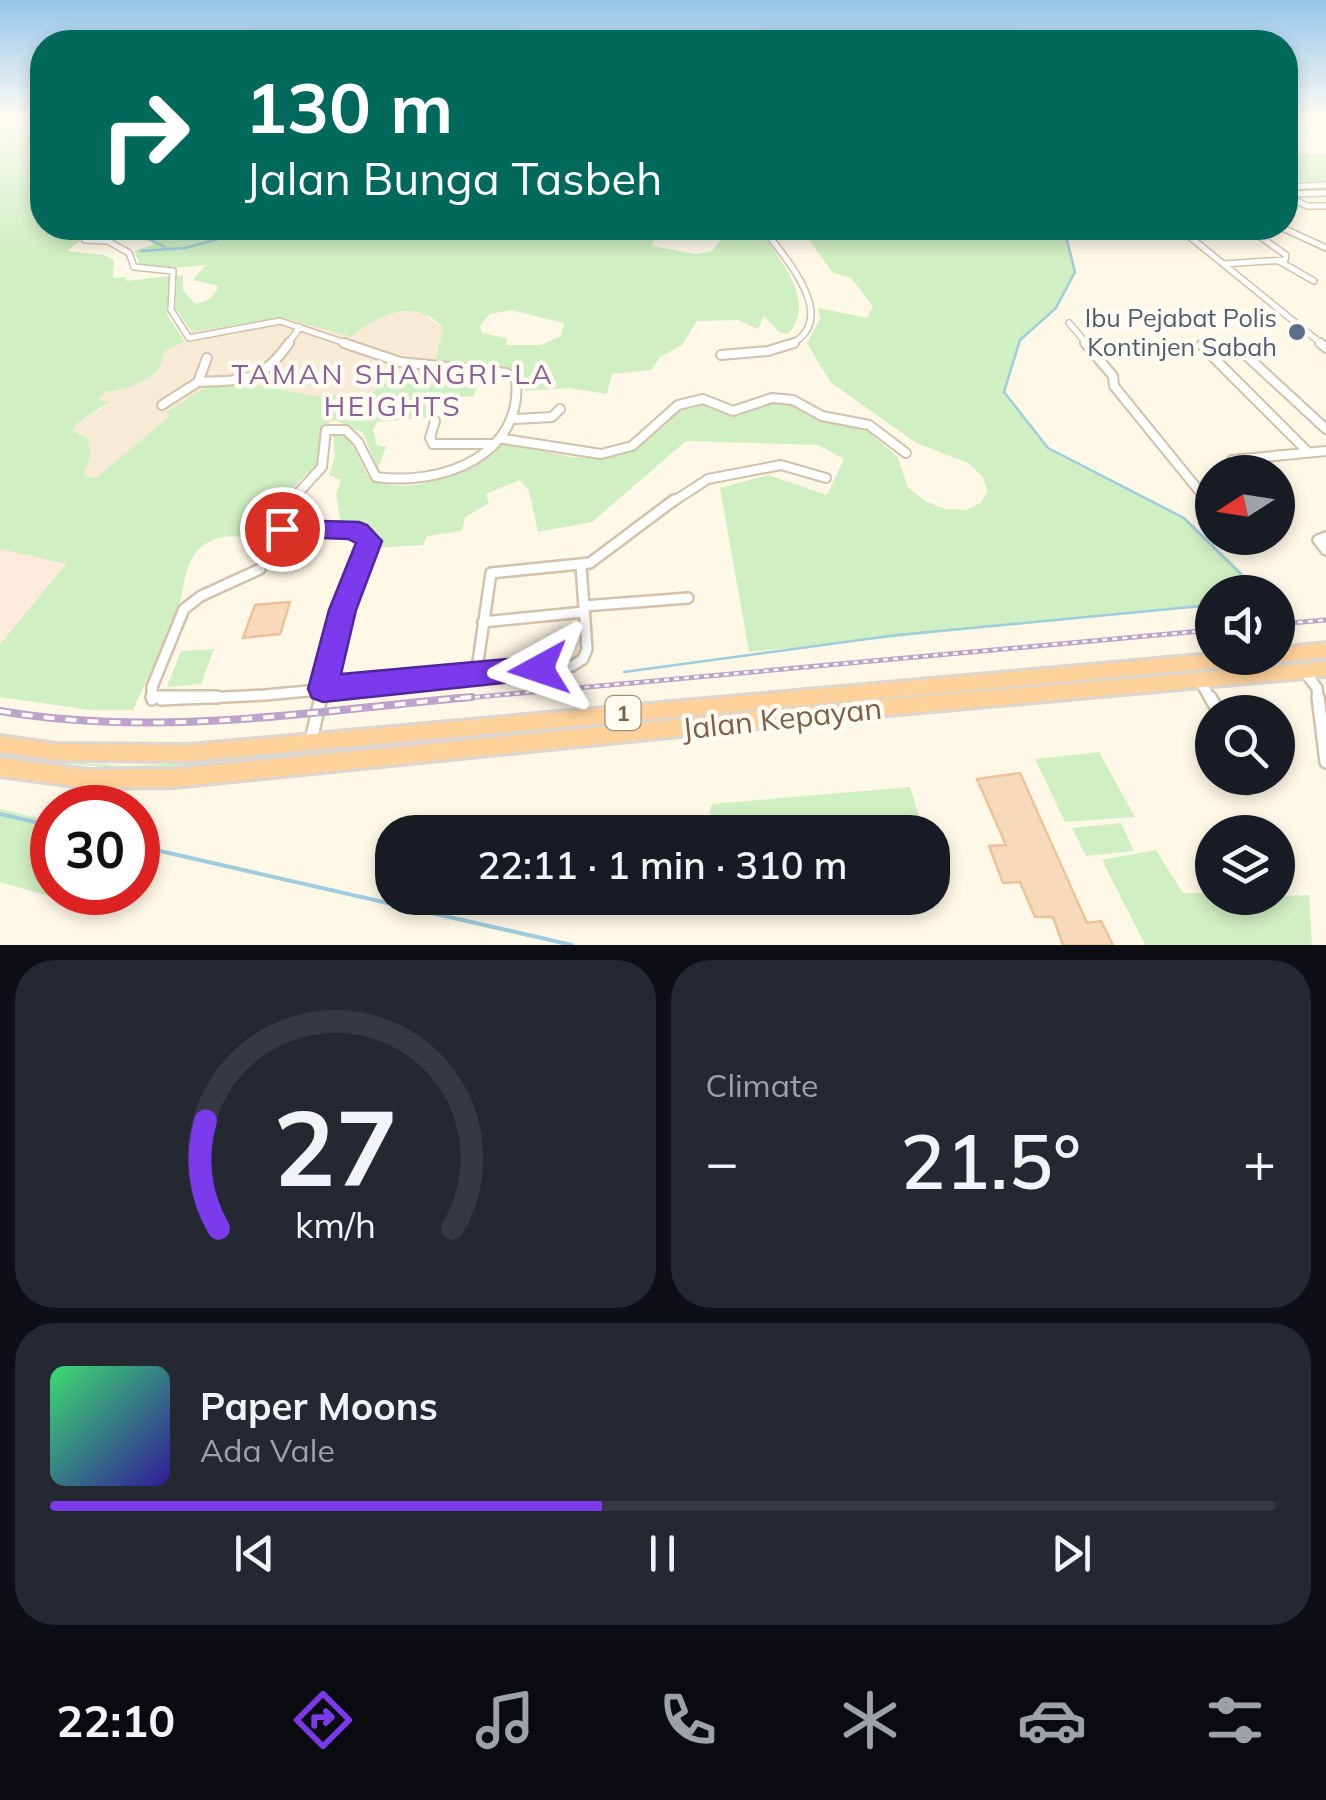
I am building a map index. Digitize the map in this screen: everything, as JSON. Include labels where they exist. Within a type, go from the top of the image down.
[{"type":"highway","points":[[1295,653],[1326,650]]},
{"type":"highway","name":"Jalan Kepayan","points":[[0,744],[56,752],[135,755],[1195,662]]},
{"type":"highway","name":"Jalan Kepayan","points":[[0,767],[89,779],[188,778],[877,708],[1326,669]]},
{"type":"street","points":[[1298,186],[1326,185]]},
{"type":"street","points":[[1298,194],[1326,192]]},
{"type":"street","points":[[1298,202],[1307,206],[1326,206]]},
{"type":"street","points":[[1298,235],[1326,248]]},
{"type":"street","points":[[85,240],[113,243],[132,255],[134,267],[172,271],[171,310],[189,338],[274,320],[400,362],[512,374],[519,392],[516,419],[500,441],[442,475],[404,481],[376,477],[354,434],[338,427],[324,432],[322,466],[280,509],[274,520],[282,529],[348,530],[359,532],[370,541],[342,610],[311,740]]},
{"type":"street","points":[[720,355],[786,348],[802,340],[810,326],[813,310],[809,295],[771,240]]},
{"type":"street","points":[[1194,240],[1326,348]]},
{"type":"street","points":[[1265,240],[1286,255],[1279,261]]},
{"type":"street","points":[[1223,264],[1279,261],[1314,280]]},
{"type":"street","points":[[1069,322],[1114,376],[1114,386],[1195,485]]},
{"type":"street","points":[[162,405],[198,382],[265,376],[300,327]]},
{"type":"street","points":[[1202,346],[1308,452]]},
{"type":"street","points":[[1236,346],[1326,429]]},
{"type":"street","points":[[198,382],[207,358]]},
{"type":"street","points":[[435,421],[430,438],[433,444],[500,441],[601,454],[632,446],[678,404],[703,399],[733,411],[782,398],[833,420],[869,426],[906,453]]},
{"type":"street","points":[[516,419],[552,417],[560,409]]},
{"type":"street","points":[[1280,455],[1322,451],[1326,460]]},
{"type":"street","points":[[476,674],[491,573],[581,566],[597,559],[697,482],[765,465],[781,465],[826,478]]},
{"type":"street","points":[[1326,538],[1318,540],[1326,550]]},
{"type":"street","points":[[260,570],[184,608],[149,696],[160,701],[323,689],[580,663],[587,649],[581,566]]},
{"type":"street","points":[[483,622],[688,598]]},
{"type":"street","points":[[1304,671],[1317,688],[1326,762]]},
{"type":"street","points":[[1200,681],[1209,695]]},
{"type":"shaded area","points":[[422,313],[443,328],[435,364],[418,368],[403,381],[383,382],[372,393],[312,396],[253,384],[209,385],[96,478],[83,476],[91,453],[87,438],[73,431],[77,423],[102,408],[107,402],[97,400],[106,391],[159,367],[166,350],[185,342],[192,332],[286,318],[351,336],[376,316]]},
{"type":"shaded area","points":[[0,549],[66,564],[0,644]]},
{"type":"green space","points":[[0,162],[30,162],[30,240],[82,240],[67,251],[104,255],[114,260],[113,278],[126,277],[126,281],[170,276],[167,315],[185,342],[166,350],[160,366],[143,381],[106,391],[98,400],[109,402],[77,423],[73,431],[87,438],[91,453],[84,476],[96,478],[170,416],[167,412],[209,385],[252,384],[313,396],[372,393],[418,368],[479,377],[474,396],[436,399],[432,417],[377,422],[373,430],[377,445],[386,447],[378,469],[363,433],[335,420],[323,427],[318,463],[278,502],[268,518],[275,531],[263,545],[247,538],[221,537],[205,544],[193,556],[173,622],[133,710],[90,710],[0,697],[0,644],[66,564],[0,549]]},
{"type":"green space","points":[[1298,162],[1326,162],[1326,182],[1298,181]]},
{"type":"green space","points":[[145,240],[654,240],[652,246],[696,254],[712,251],[721,240],[767,240],[792,280],[799,308],[788,334],[779,332],[764,316],[758,329],[738,320],[697,321],[682,345],[660,357],[652,370],[612,374],[607,394],[569,388],[526,391],[517,372],[435,364],[443,328],[421,313],[396,312],[384,316],[351,337],[285,318],[192,332],[175,308],[177,276],[183,275],[183,290],[195,304],[212,297],[218,286],[193,280],[206,265],[140,265],[134,251],[155,244]],"holes":[[[511,310],[564,323],[561,336],[541,345],[506,345],[507,338],[482,333],[480,326],[490,314]]]},
{"type":"green space","points":[[809,240],[1067,240],[1075,272],[1056,308],[1020,340],[1004,392],[1048,448],[1184,518],[1195,528],[1195,555],[1225,555],[1244,575],[1195,575],[1195,607],[749,652],[720,488],[768,475],[827,495],[844,459],[818,445],[686,441],[592,522],[538,532],[529,491],[520,480],[486,494],[489,503],[465,517],[462,531],[427,536],[423,545],[375,548],[376,540],[362,528],[341,526],[336,493],[341,480],[329,475],[335,456],[333,433],[352,444],[371,479],[407,486],[441,478],[504,443],[577,457],[620,455],[642,443],[682,409],[705,403],[734,416],[764,403],[791,403],[820,418],[865,429],[897,456],[908,487],[925,501],[945,509],[966,510],[980,503],[988,492],[983,477],[968,463],[916,443],[830,382],[807,343],[820,319],[818,308],[867,318],[873,306],[851,278],[832,272]]},
{"type":"green space","points":[[214,649],[201,684],[167,687],[181,651]]},
{"type":"green space","points":[[1326,656],[1326,660],[1295,663],[1295,659]]},
{"type":"green space","points":[[1195,667],[1195,671],[869,699],[213,765],[124,769],[21,759],[125,766],[214,762]]},
{"type":"green space","points":[[1099,752],[1135,817],[1065,822],[1035,759]]},
{"type":"green space","points":[[910,787],[919,815],[714,815],[709,814],[712,804]]},
{"type":"green space","points":[[0,809],[30,816],[30,891],[0,882]]},
{"type":"green space","points":[[1121,823],[1134,851],[1086,856],[1072,828]]},
{"type":"green space","points":[[1156,850],[1183,893],[1195,893],[1195,915],[1295,915],[1295,895],[1309,895],[1312,945],[1145,945],[1102,860]]},
{"type":"building","points":[[290,602],[280,634],[243,638],[255,605]]},
{"type":"building","points":[[1020,773],[1087,923],[1101,921],[1113,945],[1063,945],[1053,917],[1035,917],[1020,882],[1003,883],[989,846],[1006,845],[977,779]]},
{"type":"waterway","points":[[151,240],[165,247]]},
{"type":"waterway","points":[[141,251],[185,248],[215,240]]},
{"type":"waterway","points":[[1067,240],[1075,272],[1056,308],[1020,340],[1004,392],[1048,448],[1184,518],[1242,575]]},
{"type":"waterway","points":[[624,672],[897,635],[1195,607]]},
{"type":"waterway","points":[[0,814],[30,821]]},
{"type":"waterway","points":[[160,851],[572,945]]},
{"type":"railway","points":[[1295,623],[1326,620]]},
{"type":"railway","points":[[445,700],[1195,632]]},
{"type":"railway","points":[[0,711],[59,719],[177,722],[472,697]]},
{"type":"place","name":"Ibu Pejabat Polis Kontinjen Sabah","points":[[1297,332]]},
{"type":"district","name":"TAMAN SHANGRI-LA HEIGHTS","points":[[393,390]]},
{"type":"route","points":[[282,529],[348,530],[359,532],[370,541],[342,610],[323,689],[539,669]]}]
